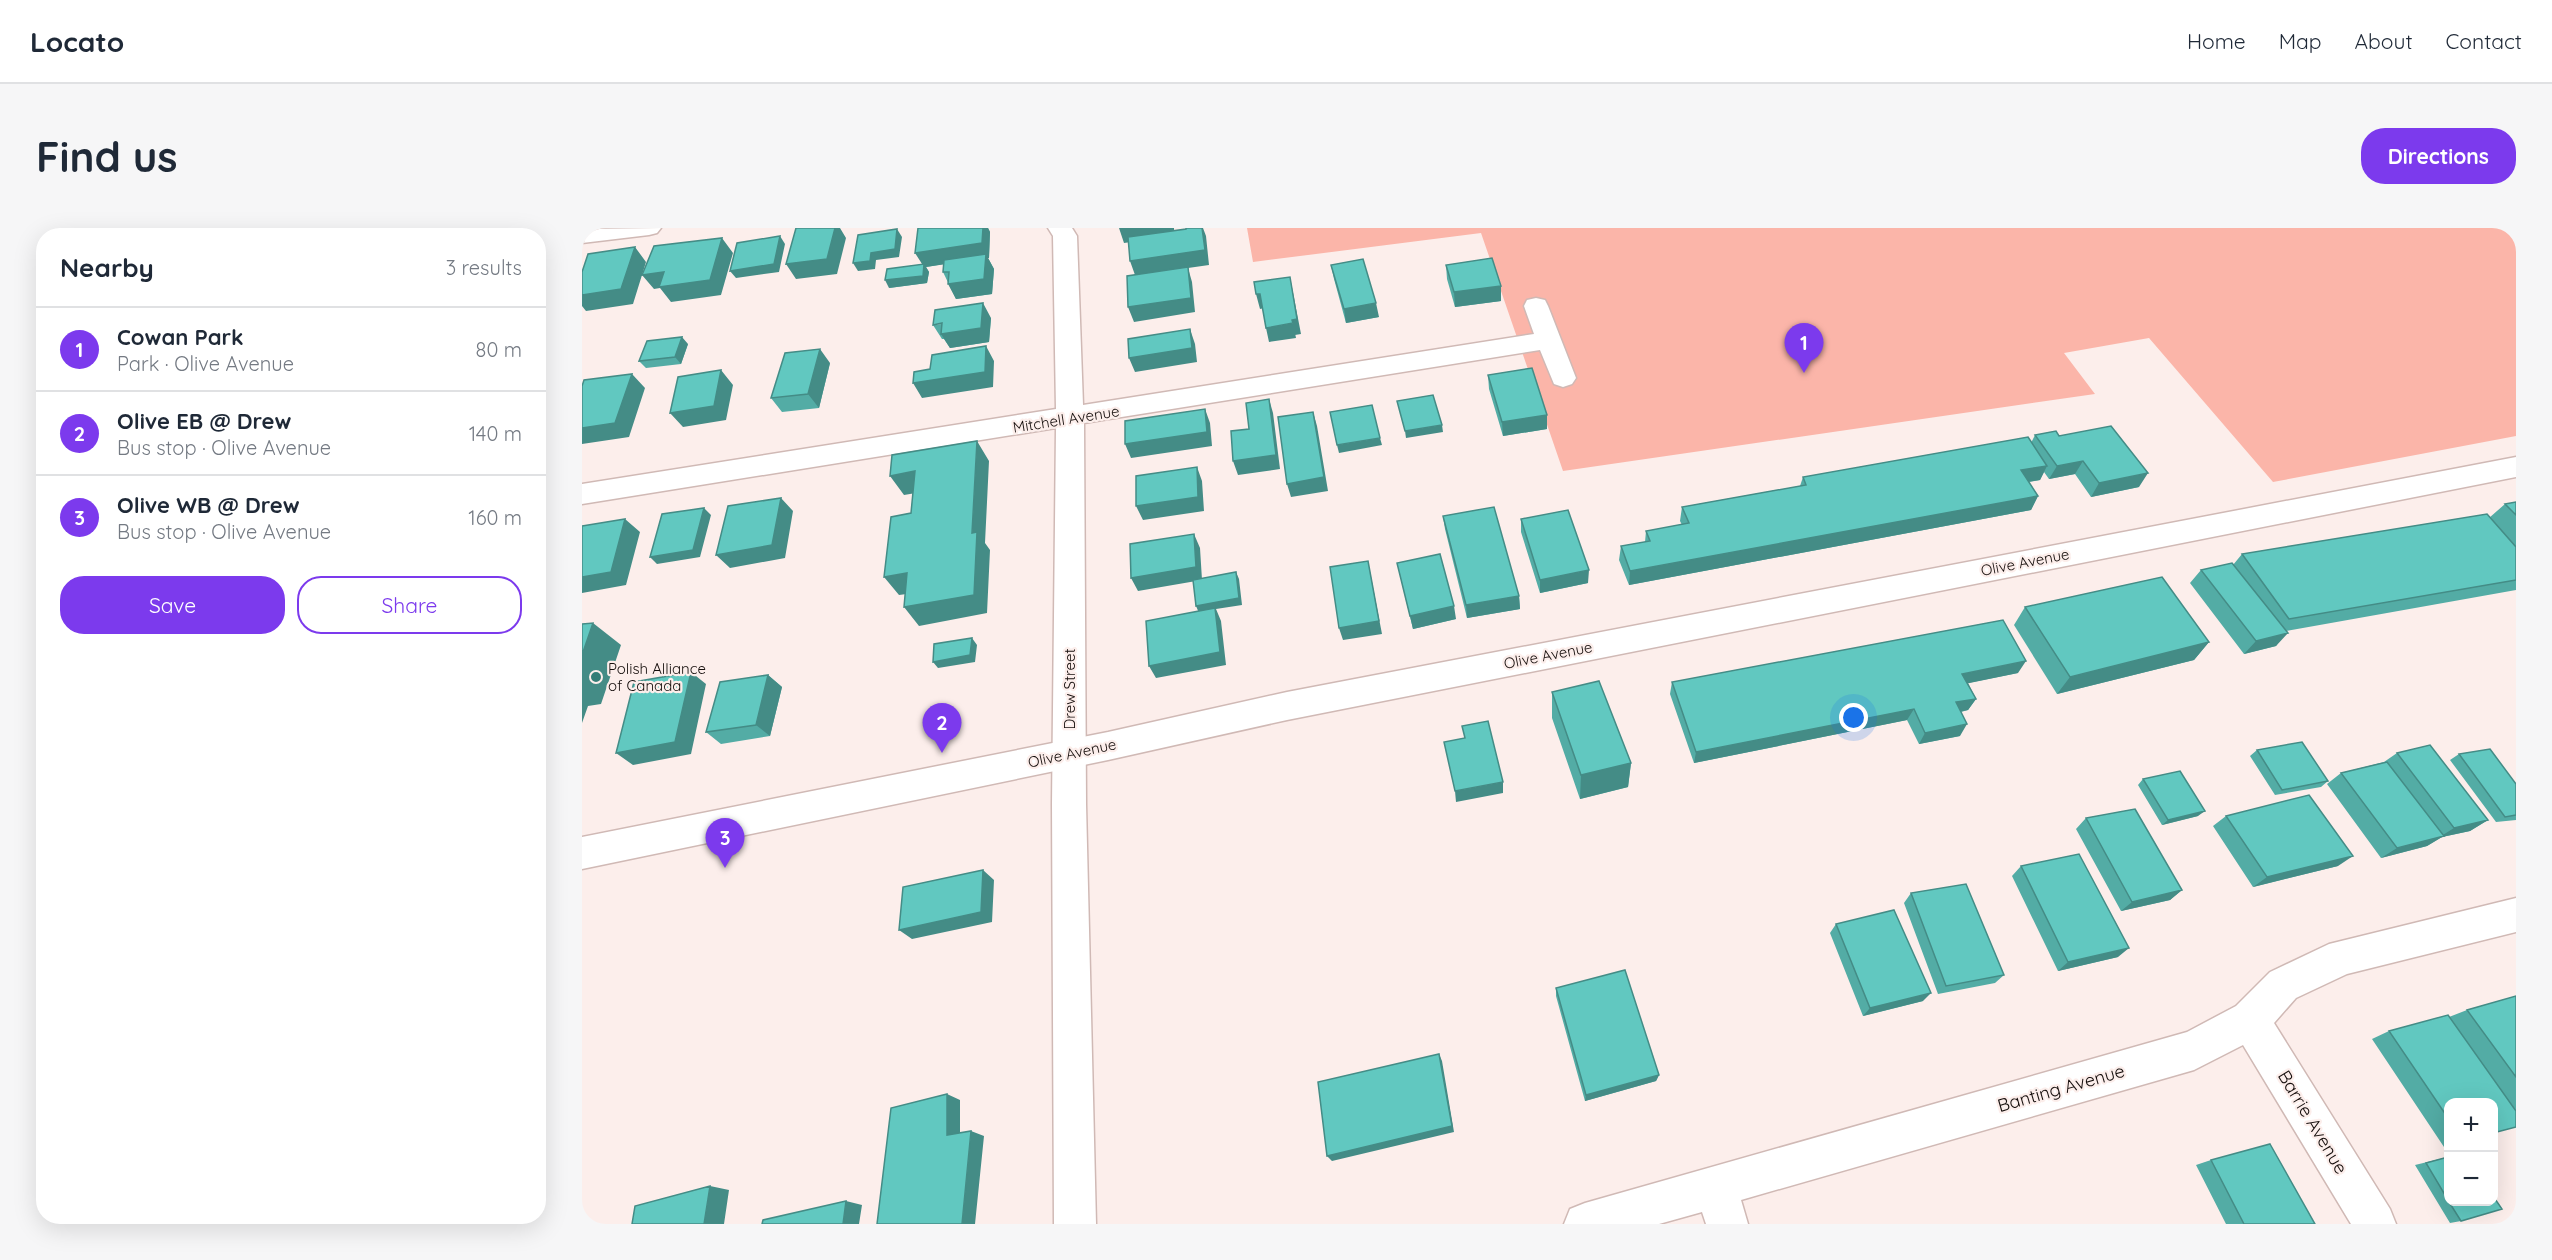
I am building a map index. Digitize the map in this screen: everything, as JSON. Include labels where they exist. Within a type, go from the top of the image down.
[{"type":"street","points":[[582,236],[649,228]]},
{"type":"street","name":"Drew Street","points":[[1060,228],[1065,236],[1070,418],[1068,754],[1075,1224]]},
{"type":"street","points":[[1536,306],[1563,378]]},
{"type":"street","name":"Mitchell Avenue","points":[[582,494],[1549,340]]},
{"type":"street","name":"Olive Avenue","points":[[582,853],[1068,754],[1287,706],[2516,467]]},
{"type":"street","name":"Banting Avenue","points":[[1585,1224],[1721,1205],[2194,1050],[2250,1020],[2283,985],[2342,957],[2516,915]]},
{"type":"street","name":"Barrie Avenue","points":[[2250,1020],[2375,1224]]},
{"type":"shaded area","points":[[1247,228],[2516,228],[2516,436],[2273,482],[2149,338],[2064,353],[2095,394],[1563,471],[1481,233],[1253,262]]},
{"type":"building","points":[[796,228],[835,228],[827,259],[786,264]]},
{"type":"building","points":[[918,228],[983,228],[982,243],[915,253]]},
{"type":"building","points":[[1186,228],[1202,228],[1205,250],[1130,261],[1128,237]]},
{"type":"building","points":[[897,229],[895,249],[871,253],[870,261],[853,263],[858,235]]},
{"type":"building","points":[[780,236],[774,264],[730,271],[737,243]]},
{"type":"building","points":[[722,238],[710,280],[659,287],[664,272],[642,275],[654,246]]},
{"type":"building","points":[[635,247],[621,289],[582,295],[582,272],[588,254]]},
{"type":"building","points":[[986,254],[984,279],[948,284],[949,272],[943,272],[944,260]]},
{"type":"building","points":[[1492,258],[1501,286],[1454,292],[1446,265]]},
{"type":"building","points":[[1363,259],[1376,303],[1344,309],[1331,265]]},
{"type":"building","points":[[924,264],[923,276],[885,280],[887,269]]},
{"type":"building","points":[[1188,267],[1191,298],[1128,307],[1127,276]]},
{"type":"building","points":[[1290,277],[1297,319],[1292,320],[1293,323],[1266,328],[1260,294],[1256,294],[1254,282]]},
{"type":"building","points":[[983,303],[981,328],[941,334],[942,323],[933,325],[935,310]]},
{"type":"building","points":[[1190,329],[1192,348],[1129,358],[1128,339]]},
{"type":"building","points":[[682,337],[675,357],[639,361],[647,341]]},
{"type":"building","points":[[986,346],[985,372],[913,383],[914,372],[930,369],[932,355]]},
{"type":"building","points":[[820,349],[808,394],[771,398],[785,353]]},
{"type":"building","points":[[1532,368],[1547,415],[1502,422],[1488,375]]},
{"type":"building","points":[[721,370],[714,406],[670,413],[678,377]]},
{"type":"building","points":[[632,374],[615,423],[582,428],[584,380]]},
{"type":"building","points":[[1433,395],[1442,425],[1405,431],[1397,401]]},
{"type":"building","points":[[1269,399],[1276,455],[1233,461],[1231,431],[1249,429],[1246,403]]},
{"type":"building","points":[[1372,405],[1380,438],[1337,445],[1330,412]]},
{"type":"building","points":[[1205,409],[1207,432],[1125,444],[1125,421]]},
{"type":"building","points":[[1313,412],[1324,477],[1287,484],[1278,417]]},
{"type":"building","points":[[2111,426],[2148,473],[2099,483],[2083,461],[2057,466],[2035,435],[2056,431],[2059,436]]},
{"type":"building","points":[[2028,437],[2047,466],[2021,470],[2038,496],[1630,571],[1621,546],[1650,541],[1646,531],[1689,523],[1682,507],[1806,485],[1803,477]]},
{"type":"building","points":[[977,441],[972,533],[977,532],[974,595],[904,607],[907,573],[884,577],[891,517],[911,513],[915,471],[890,476],[892,455]]},
{"type":"building","points":[[1197,467],[1198,497],[1136,506],[1136,476]]},
{"type":"building","points":[[781,498],[772,545],[716,555],[728,506]]},
{"type":"building","points":[[2516,502],[2516,515],[2505,504]]},
{"type":"building","points":[[1494,507],[1519,596],[1466,605],[1443,516]]},
{"type":"building","points":[[704,508],[693,550],[650,557],[662,514]]},
{"type":"building","points":[[1568,510],[1589,570],[1540,580],[1521,519]]},
{"type":"building","points":[[2487,514],[2516,547],[2516,580],[2289,619],[2242,554]]},
{"type":"building","points":[[625,519],[611,572],[582,577],[582,526]]},
{"type":"building","points":[[1194,534],[1196,567],[1131,578],[1130,544]]},
{"type":"building","points":[[1440,554],[1454,606],[1410,616],[1397,563]]},
{"type":"building","points":[[1368,561],[1379,621],[1339,628],[1330,567]]},
{"type":"building","points":[[2232,563],[2288,633],[2256,641],[2201,570]]},
{"type":"building","points":[[1236,572],[1239,598],[1196,606],[1193,580]]},
{"type":"building","points":[[2162,577],[2209,642],[2070,677],[2025,607]]},
{"type":"building","points":[[1215,608],[1220,652],[1149,666],[1146,621]]},
{"type":"building","points":[[2003,620],[2026,661],[1962,674],[1976,699],[1956,702],[1967,724],[1925,733],[1914,709],[1696,752],[1672,682]]},
{"type":"building","points":[[593,623],[582,655],[582,624]]},
{"type":"building","points":[[972,638],[970,655],[933,662],[934,644]]},
{"type":"building","points":[[691,672],[675,742],[616,753],[634,682]]},
{"type":"building","points":[[768,675],[756,725],[706,732],[720,682]]},
{"type":"building","points":[[1599,681],[1631,763],[1581,775],[1552,692]]},
{"type":"building","points":[[1488,721],[1503,782],[1455,791],[1444,742],[1465,738],[1462,726]]},
{"type":"building","points":[[2302,742],[2328,781],[2282,790],[2257,750]]},
{"type":"building","points":[[2430,745],[2488,820],[2454,828],[2397,753]]},
{"type":"building","points":[[2490,749],[2516,784],[2516,815],[2505,817],[2459,754]]},
{"type":"building","points":[[2387,762],[2444,836],[2397,848],[2341,773]]},
{"type":"building","points":[[2180,771],[2205,811],[2168,820],[2143,779]]},
{"type":"building","points":[[2309,795],[2353,856],[2267,877],[2226,816]]},
{"type":"building","points":[[2135,809],[2182,890],[2132,902],[2086,818]]},
{"type":"building","points":[[2079,854],[2129,948],[2068,962],[2021,866]]},
{"type":"building","points":[[983,870],[981,912],[899,930],[903,887]]},
{"type":"building","points":[[1966,884],[2004,975],[1946,986],[1911,893]]},
{"type":"building","points":[[1894,910],[1931,993],[1870,1008],[1836,924]]},
{"type":"building","points":[[1625,970],[1659,1075],[1586,1095],[1556,988]]},
{"type":"building","points":[[2516,996],[2516,1077],[2467,1010]]},
{"type":"building","points":[[2448,1015],[2516,1111],[2516,1127],[2498,1132],[2498,1098],[2444,1098],[2444,1112],[2389,1031]]},
{"type":"building","points":[[1439,1054],[1452,1126],[1327,1156],[1318,1082]]},
{"type":"building","points":[[947,1094],[947,1135],[971,1131],[962,1224],[877,1224],[891,1108]]},
{"type":"building","points":[[2270,1144],[2315,1224],[2244,1224],[2211,1160]]},
{"type":"building","points":[[2444,1158],[2444,1193],[2426,1163]]},
{"type":"building","points":[[710,1186],[704,1224],[632,1224],[635,1206]]},
{"type":"building","points":[[846,1201],[843,1224],[762,1224],[763,1220]]},
{"type":"building","points":[[2498,1203],[2502,1209],[2461,1221],[2452,1206],[2498,1206]]},
{"type":"place","name":"Cowan Park","points":[[1804,373]]},
{"type":"place","name":"Polish Alliance of Canada","points":[[596,677]]},
{"type":"place","name":"Olive EB @ Drew","points":[[942,753]]},
{"type":"place","name":"Olive WB @ Drew","points":[[725,868]]}]
